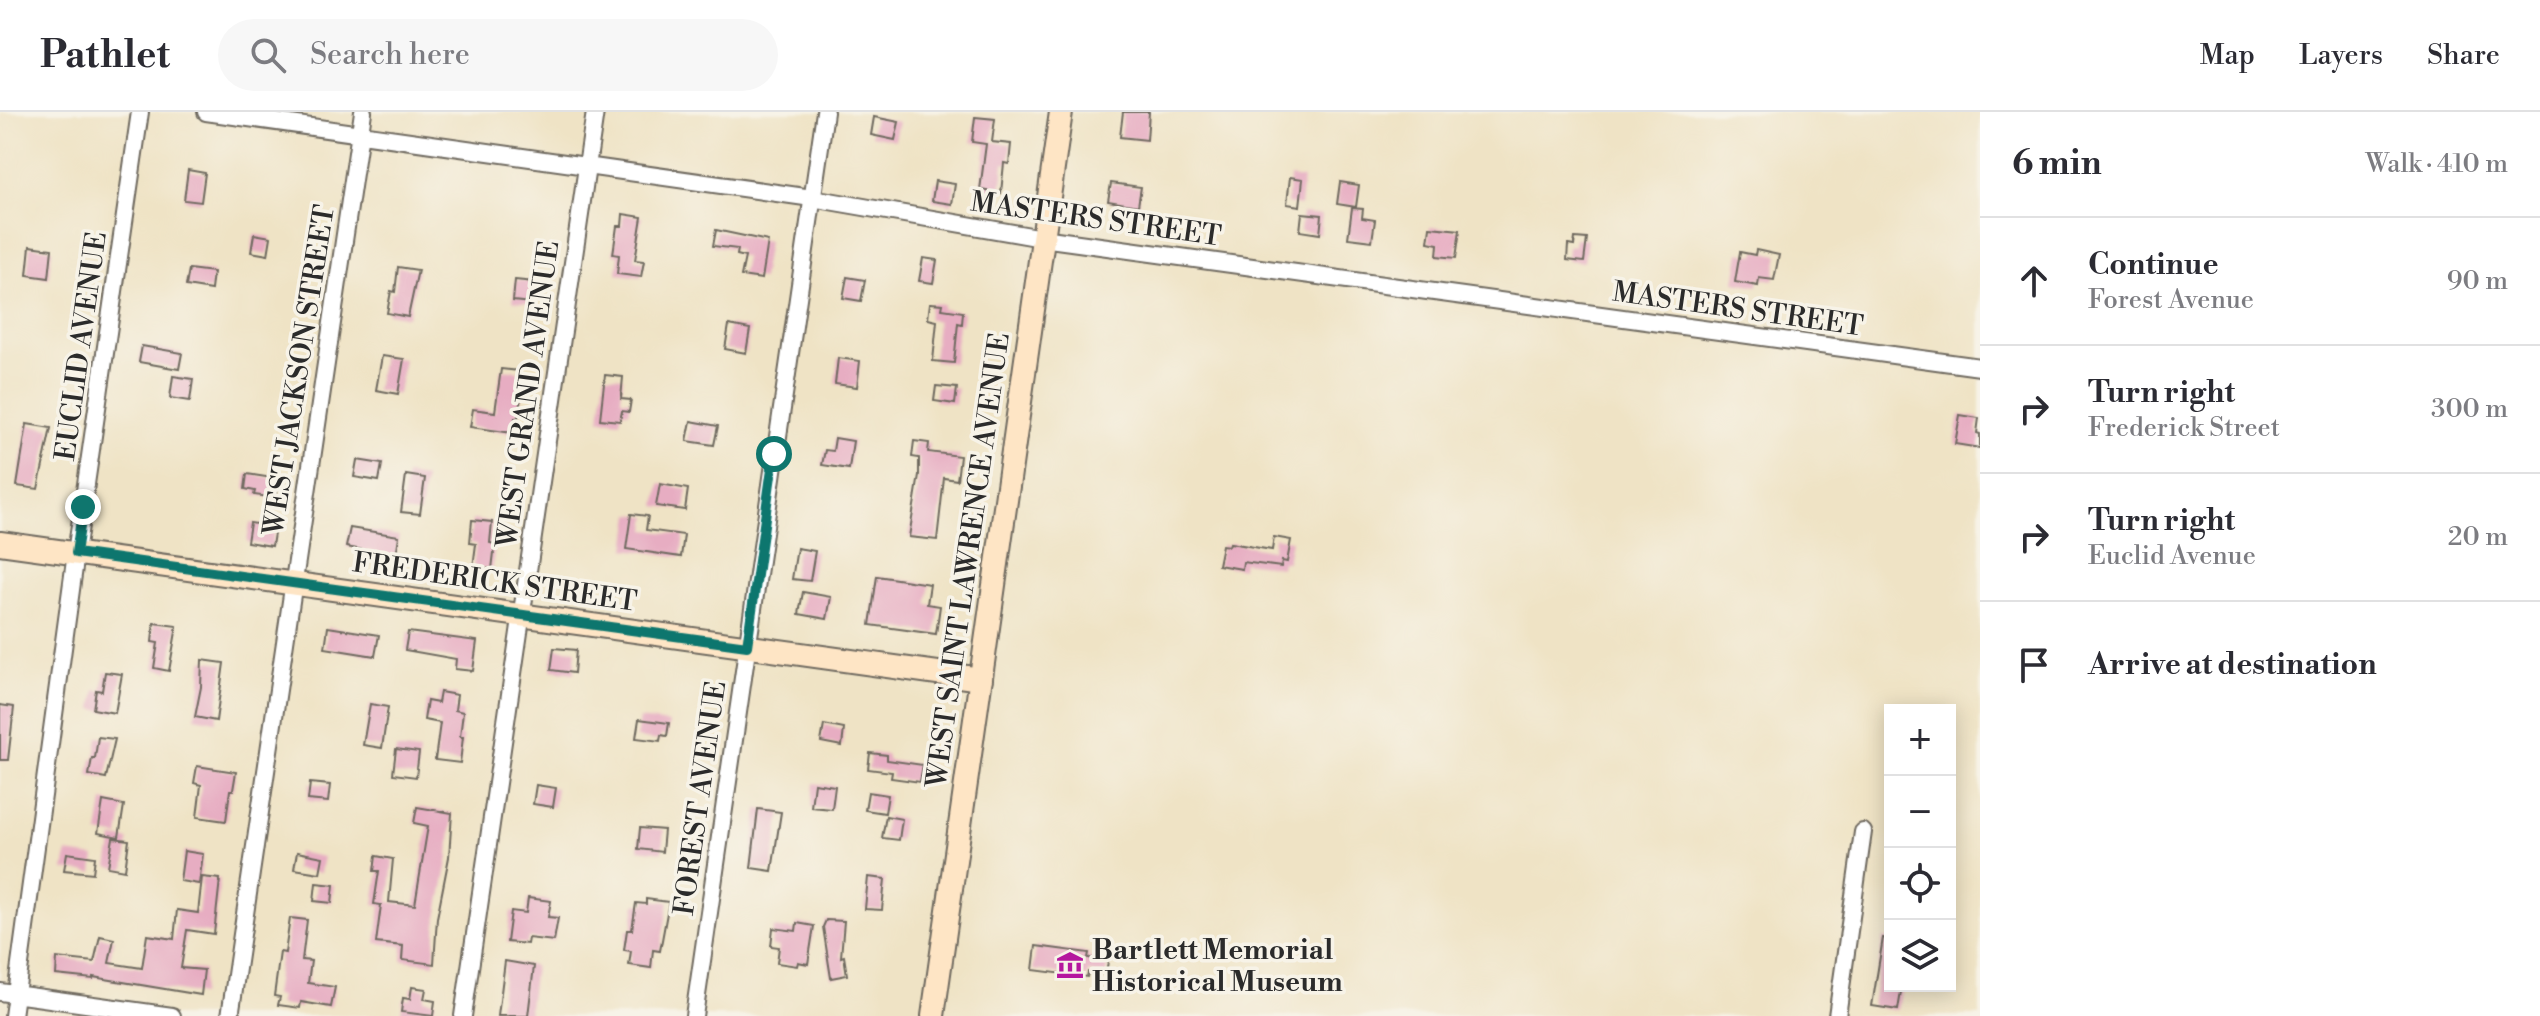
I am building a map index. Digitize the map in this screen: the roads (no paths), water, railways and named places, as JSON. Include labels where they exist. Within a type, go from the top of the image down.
[{"type":"street","name":"EUCLID AVENUE","points":[[13,1016],[8,994],[140,112]]},
{"type":"street","name":"MASTERS STREET","points":[[206,112],[812,198],[1042,238],[1980,367]]},
{"type":"street","name":"WEST JACKSON STREET","points":[[230,1016],[363,112]]},
{"type":"street","name":"WEST GRAND AVENUE","points":[[463,1016],[595,112]]},
{"type":"street","name":"FOREST AVENUE","points":[[694,1016],[825,112]]},
{"type":"street","name":"WEST SAINT LAWRENCE AVENUE","points":[[933,1016],[1061,112]]},
{"type":"street","name":"FREDERICK STREET","points":[[0,543],[981,679]]},
{"type":"street","points":[[1837,1016],[1863,832]]},
{"type":"street","points":[[8,994],[172,1016]]},
{"type":"place","name":"Bartlett Memorial Historical Museum","points":[[1070,965]]}]
